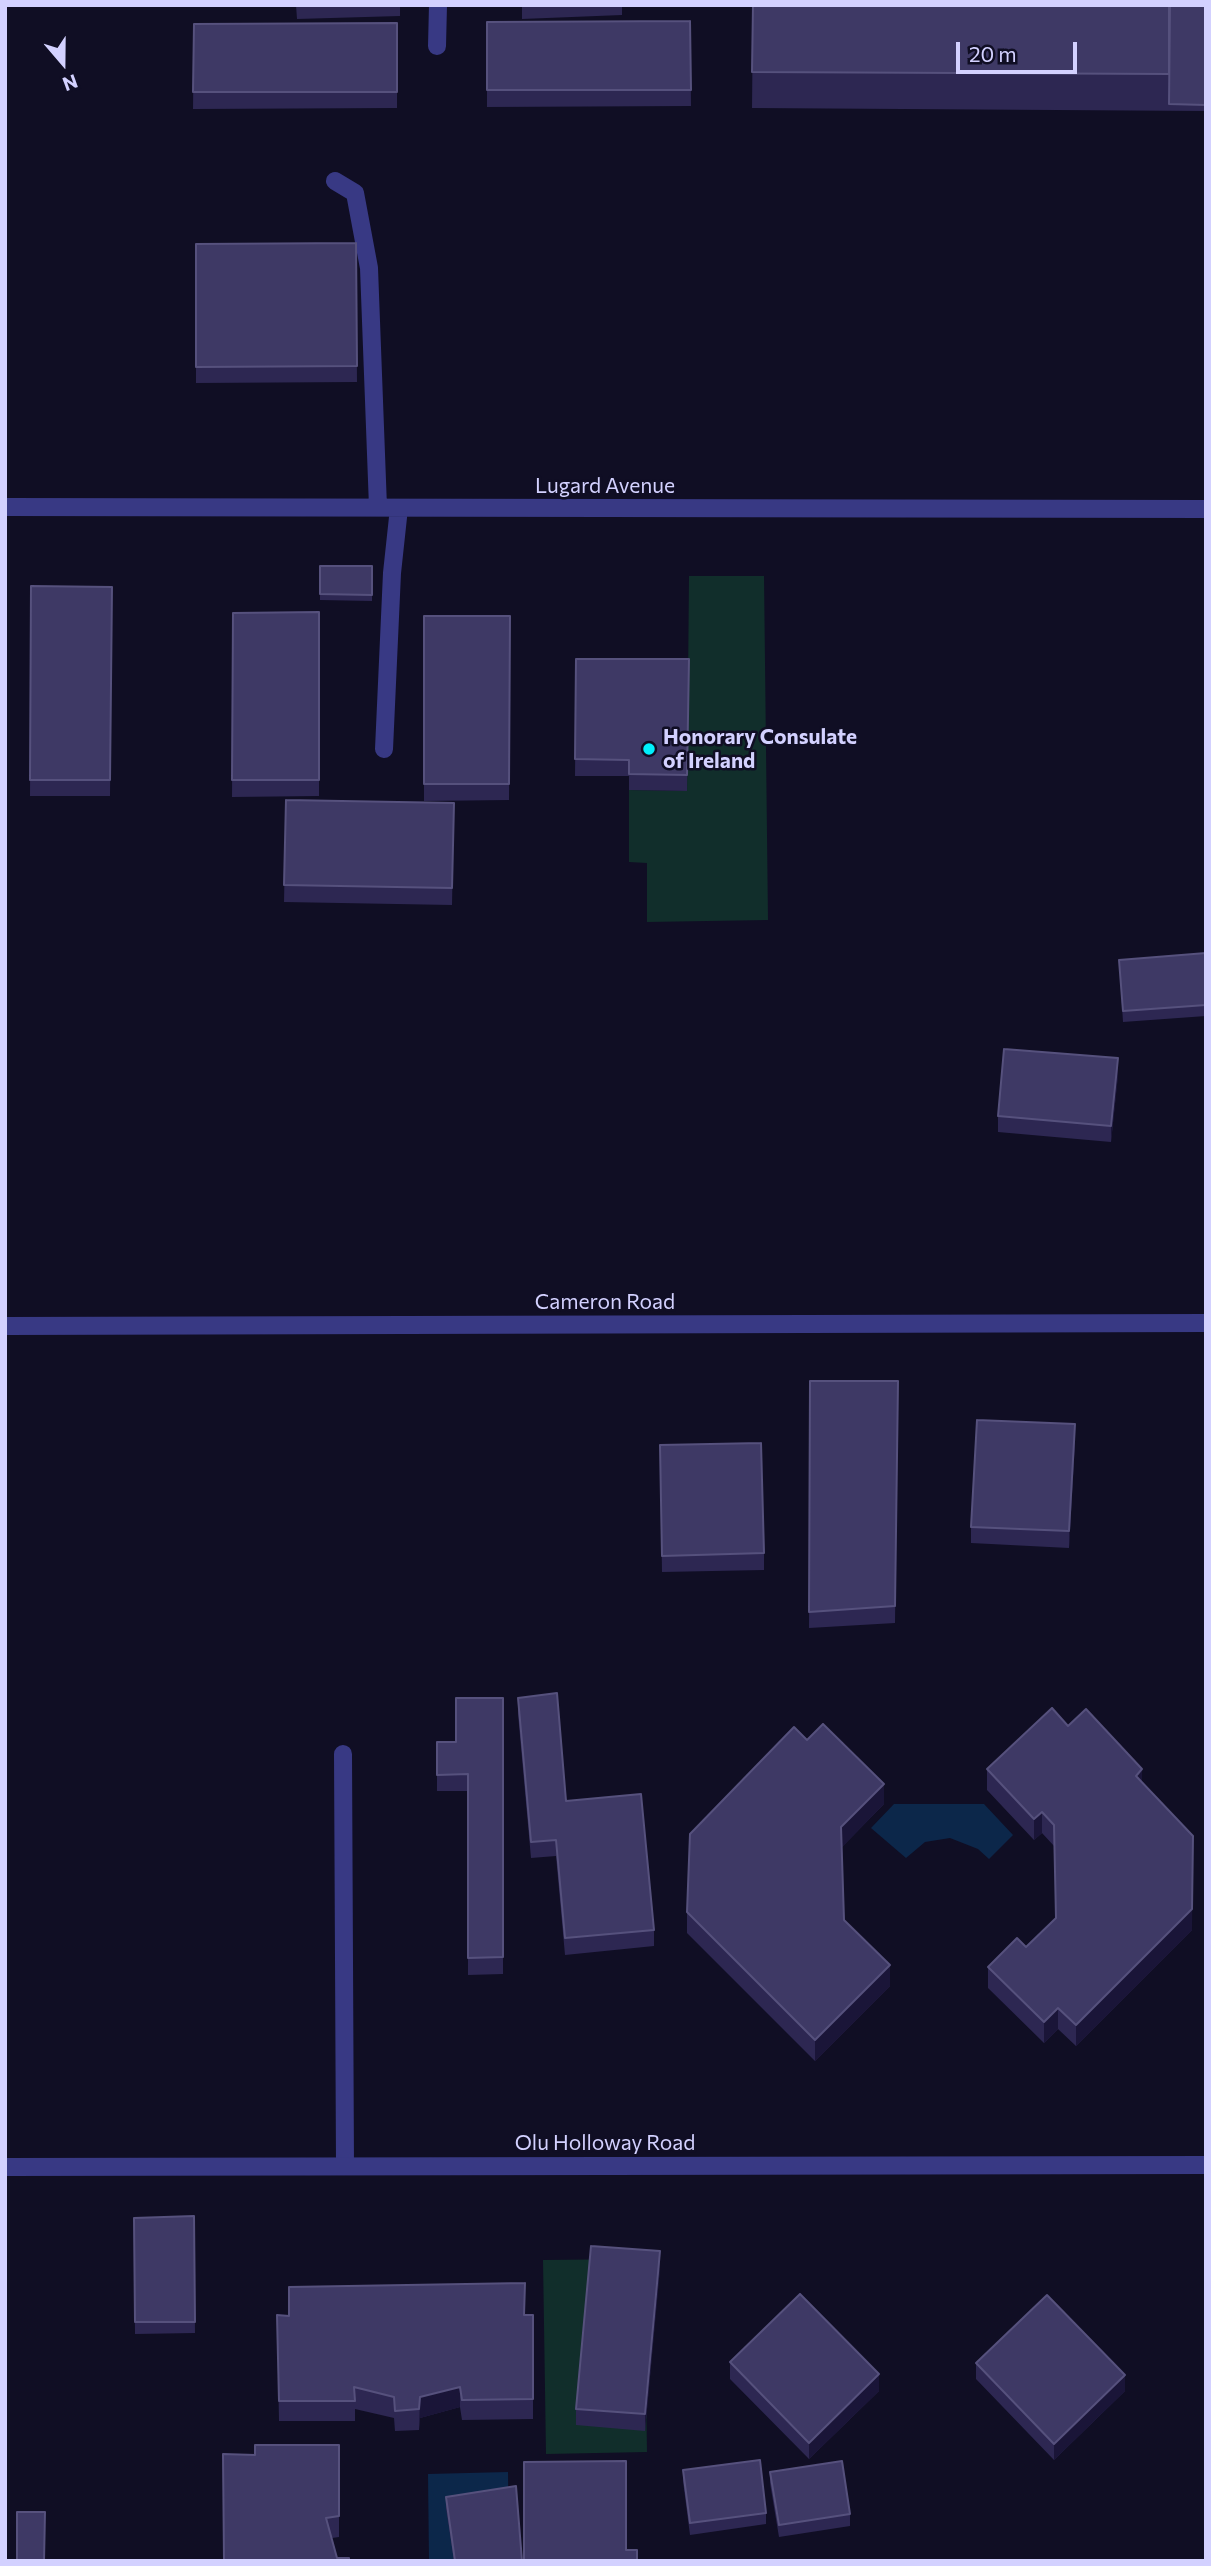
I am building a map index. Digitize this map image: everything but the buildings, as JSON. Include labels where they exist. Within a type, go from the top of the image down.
[{"type":"street","points":[[437,46],[438,5]]},
{"type":"street","points":[[335,181],[355,193],[369,268],[378,507]]},
{"type":"street","name":"Lugard Avenue","points":[[5,507],[1206,509]]},
{"type":"street","points":[[384,749],[392,573],[399,508]]},
{"type":"street","name":"Cameron Road","points":[[5,1326],[1206,1323]]},
{"type":"street","points":[[343,1754],[345,2166]]},
{"type":"street","name":"Olu Holloway Road","points":[[5,2167],[1206,2165]]},
{"type":"green space","points":[[689,576],[764,576],[768,920],[647,922],[647,863],[629,862],[629,790],[687,791]]},
{"type":"green space","points":[[644,2259],[647,2452],[546,2454],[543,2260]]},
{"type":"water","points":[[894,1804],[984,1804],[1013,1835],[989,1859],[978,1849],[950,1838],[925,1842],[906,1858],[871,1828]]},
{"type":"water","points":[[508,2472],[509,2561],[429,2561],[428,2474]]},
{"type":"place","name":"Honorary Consulate of Ireland","points":[[649,749]]}]
